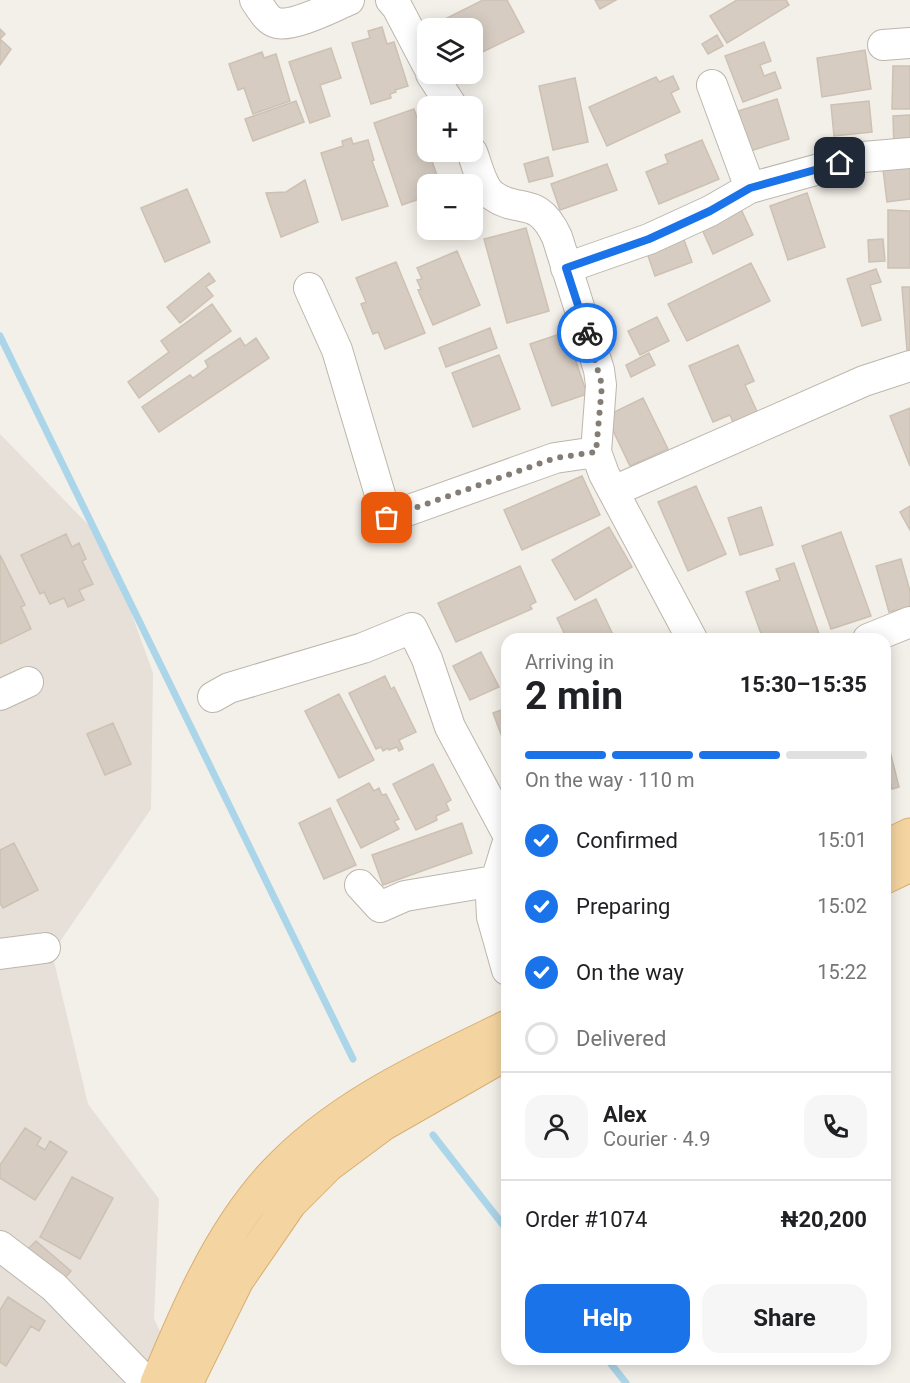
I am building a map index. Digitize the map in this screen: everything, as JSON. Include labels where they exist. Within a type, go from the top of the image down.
[{"type":"main road","points":[[891,844],[910,835]]},
{"type":"main road","points":[[891,874],[910,865]]},
{"type":"main road","points":[[157,1383],[212,1264],[239,1219],[273,1174],[312,1137],[369,1098],[501,1030]]},
{"type":"main road","points":[[186,1383],[237,1280],[290,1203],[328,1165],[383,1124],[501,1056]]},
{"type":"street","points":[[255,0],[266,16],[276,24],[290,23],[349,0]]},
{"type":"street","points":[[391,0],[417,45]]},
{"type":"street","points":[[712,85],[750,188]]},
{"type":"street","points":[[566,268],[649,239],[710,211],[750,188],[863,157],[910,153]]},
{"type":"street","points":[[476,162],[486,188],[494,196],[539,211],[551,224],[602,385],[596,452],[689,633]]},
{"type":"street","points":[[309,288],[337,350],[387,518],[555,458],[596,452]]},
{"type":"street","points":[[614,491],[864,381],[910,366]]},
{"type":"street","points":[[883,633],[910,622]]},
{"type":"street","points":[[213,697],[229,688],[363,648],[412,628],[427,659],[450,727],[501,823]]},
{"type":"street","points":[[0,695],[28,682]]},
{"type":"street","points":[[501,862],[491,897],[492,917],[501,949]]},
{"type":"street","points":[[360,885],[380,907],[405,896],[494,881]]},
{"type":"street","points":[[0,954],[45,948]]},
{"type":"street","points":[[0,1246],[54,1287],[147,1383]]},
{"type":"shaded area","points":[[0,434],[106,543],[153,673],[151,809],[52,953],[88,1104],[159,1199],[154,1319],[186,1383],[0,1383]]},
{"type":"building","points":[[483,0],[507,0],[524,32],[483,52],[483,18],[447,18]]},
{"type":"building","points":[[595,0],[616,0],[600,9]]},
{"type":"building","points":[[737,0],[786,0],[789,5],[727,43],[710,16]]},
{"type":"building","points":[[382,27],[387,44],[394,42],[408,86],[395,90],[396,92],[390,94],[391,98],[371,104],[352,43],[370,38],[368,31]]},
{"type":"building","points":[[0,29],[5,34],[0,39]]},
{"type":"building","points":[[717,35],[723,46],[708,54],[702,44]]},
{"type":"building","points":[[0,39],[11,49],[0,65]]},
{"type":"building","points":[[764,42],[771,61],[760,65],[764,76],[775,72],[781,88],[743,102],[725,56]]},
{"type":"building","points":[[331,48],[341,78],[320,85],[330,116],[310,123],[289,62]]},
{"type":"building","points":[[865,50],[871,89],[822,97],[817,58]]},
{"type":"building","points":[[262,52],[264,58],[276,54],[290,101],[253,114],[244,88],[238,90],[229,64]]},
{"type":"building","points":[[893,66],[910,66],[910,109],[892,109]]},
{"type":"building","points":[[673,76],[679,89],[671,93],[680,112],[607,146],[589,107],[656,77],[659,82]]},
{"type":"building","points":[[575,78],[588,142],[553,150],[539,86]]},
{"type":"building","points":[[777,99],[789,139],[750,151],[738,111]]},
{"type":"building","points":[[296,101],[304,122],[253,141],[245,119]]},
{"type":"building","points":[[869,101],[872,132],[834,136],[831,105]]},
{"type":"building","points":[[414,109],[417,118],[417,162],[432,162],[437,174],[417,174],[417,200],[402,205],[374,123]]},
{"type":"building","points":[[910,115],[910,149],[894,150],[893,116]]},
{"type":"building","points":[[351,138],[353,144],[368,140],[374,160],[372,161],[388,206],[342,220],[321,153],[343,146],[342,141]]},
{"type":"building","points":[[702,140],[719,179],[659,204],[646,172],[668,163],[665,155]]},
{"type":"building","points":[[548,157],[553,176],[529,182],[524,164]]},
{"type":"building","points":[[910,158],[910,199],[887,202],[882,161]]},
{"type":"building","points":[[607,164],[617,190],[560,210],[551,184]]},
{"type":"building","points":[[305,180],[318,222],[281,237],[266,193],[286,192]]},
{"type":"building","points":[[187,189],[210,242],[165,262],[141,208]]},
{"type":"building","points":[[807,193],[825,247],[788,260],[770,206]]},
{"type":"building","points":[[740,207],[753,235],[713,254],[700,225]]},
{"type":"building","points":[[888,210],[910,211],[910,268],[888,268]]},
{"type":"building","points":[[526,228],[549,311],[507,323],[484,239]]},
{"type":"building","points":[[682,234],[692,262],[655,276],[645,247]]},
{"type":"building","points":[[883,239],[885,261],[869,262],[868,240]]},
{"type":"building","points":[[457,251],[480,305],[433,325],[418,290],[421,289],[417,280],[422,279],[417,268]]},
{"type":"building","points":[[396,262],[425,333],[385,349],[378,332],[373,334],[361,304],[366,302],[356,278]]},
{"type":"building","points":[[751,263],[770,301],[687,341],[668,304]]},
{"type":"building","points":[[876,269],[881,282],[870,285],[881,320],[862,326],[847,279]]},
{"type":"building","points":[[209,273],[215,281],[206,287],[213,296],[180,323],[167,307]]},
{"type":"building","points":[[902,287],[910,287],[910,349],[907,350]]},
{"type":"building","points":[[212,304],[231,331],[139,398],[128,382],[169,352],[161,341]]},
{"type":"building","points":[[657,317],[669,341],[640,355],[628,331]]},
{"type":"building","points":[[490,328],[497,348],[446,367],[439,348]]},
{"type":"building","points":[[566,332],[587,394],[552,406],[530,344]]},
{"type":"building","points":[[240,338],[245,346],[256,338],[269,358],[159,432],[142,407],[190,375],[193,378],[208,367],[205,361]]},
{"type":"building","points":[[738,345],[754,381],[745,385],[759,416],[735,427],[730,415],[713,422],[689,366]]},
{"type":"building","points":[[649,353],[655,365],[631,377],[626,365]]},
{"type":"building","points":[[499,355],[520,409],[473,427],[452,373]]},
{"type":"building","points":[[643,398],[668,449],[630,466],[606,416]]},
{"type":"building","points":[[910,408],[910,466],[890,416]]},
{"type":"building","points":[[582,476],[600,515],[522,550],[504,510]]},
{"type":"building","points":[[696,486],[726,554],[688,571],[658,502]]},
{"type":"building","points":[[910,506],[910,530],[900,512]]},
{"type":"building","points":[[761,507],[773,545],[740,555],[728,518]]},
{"type":"building","points":[[609,527],[632,567],[575,600],[552,560]]},
{"type":"building","points":[[841,532],[871,616],[831,629],[802,546]]},
{"type":"building","points":[[66,534],[72,547],[79,543],[86,559],[82,561],[93,584],[79,590],[84,600],[68,607],[64,598],[50,604],[44,592],[40,594],[21,555]]},
{"type":"building","points":[[0,555],[25,605],[21,607],[31,629],[0,644]]},
{"type":"building","points":[[901,559],[910,591],[910,607],[889,612],[876,566]]},
{"type":"building","points":[[794,563],[819,633],[761,633],[746,592],[780,580],[776,569]]},
{"type":"building","points":[[520,566],[536,602],[530,605],[532,609],[456,642],[438,603]]},
{"type":"building","points":[[596,599],[612,633],[564,633],[557,618]]},
{"type":"building","points":[[481,652],[499,687],[470,700],[453,666]]},
{"type":"building","points":[[385,676],[391,689],[394,687],[416,732],[399,740],[403,749],[399,751],[397,747],[383,751],[381,747],[376,749],[349,693]]},
{"type":"building","points":[[339,694],[374,760],[339,778],[305,711]]},
{"type":"building","points":[[501,710],[501,734],[493,713]]},
{"type":"building","points":[[113,723],[131,764],[105,775],[87,734]]},
{"type":"building","points":[[891,755],[899,787],[892,789],[891,785]]},
{"type":"building","points":[[433,764],[451,800],[446,803],[449,810],[436,816],[437,820],[416,830],[393,784]]},
{"type":"building","points":[[369,783],[374,791],[379,788],[382,795],[386,794],[399,819],[394,821],[399,829],[361,848],[337,800]]},
{"type":"building","points":[[330,808],[356,865],[324,879],[299,823]]},
{"type":"building","points":[[462,823],[472,853],[383,885],[372,855]]},
{"type":"building","points":[[14,843],[38,890],[3,908],[0,903],[0,850]]},
{"type":"building","points":[[25,1128],[41,1138],[37,1145],[45,1150],[50,1141],[67,1152],[35,1200],[0,1178],[0,1165]]},
{"type":"building","points":[[72,1177],[113,1198],[80,1259],[40,1237]]},
{"type":"building","points":[[36,1241],[71,1271],[63,1280],[28,1249]]},
{"type":"building","points":[[8,1297],[45,1321],[39,1331],[31,1326],[6,1366],[0,1362],[0,1310]]},
{"type":"waterway","points":[[0,336],[353,1059]]},
{"type":"waterway","points":[[433,1135],[501,1222]]},
{"type":"waterway","points":[[612,1365],[626,1383]]},
{"type":"way so far","points":[[387,518],[555,458],[596,452],[602,385],[587,333]]},
{"type":"route","points":[[587,333],[566,268],[649,239],[710,211],[750,188],[840,163]]}]
